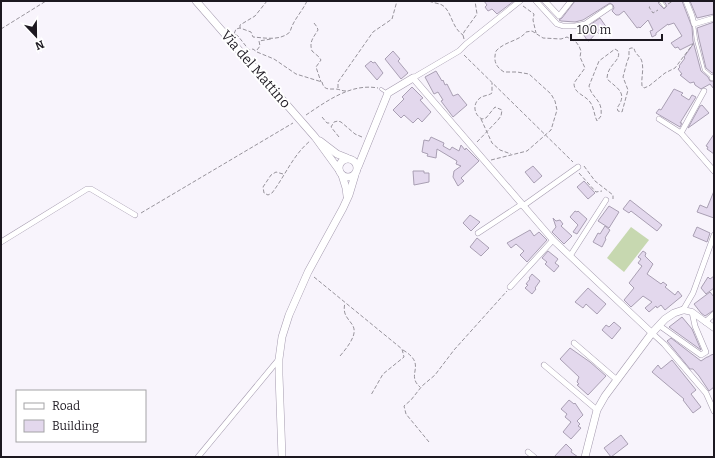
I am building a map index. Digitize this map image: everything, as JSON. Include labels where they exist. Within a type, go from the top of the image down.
[{"type":"main road","name":"Via del Mattino","points":[[196,1],[315,137],[340,173]]},
{"type":"main road","points":[[282,457],[279,359],[282,337],[289,315],[308,272],[346,200],[384,91],[413,78]]},
{"type":"main road","name":"Via del Mattino","points":[[315,137],[337,154],[348,159]]},
{"type":"main road","points":[[346,200],[346,188],[340,173],[339,164],[344,159],[348,159],[360,153],[365,147]]},
{"type":"main road","points":[[348,159],[355,161],[358,167]]},
{"type":"main road","points":[[340,173],[347,178],[355,175]]},
{"type":"main road","points":[[586,457],[597,410],[652,333],[665,319],[683,310]]},
{"type":"street","points":[[536,1],[557,24],[563,26],[585,24],[610,7]]},
{"type":"street","points":[[545,1],[559,16],[571,1]]},
{"type":"street","points":[[686,1],[694,24],[714,18]]},
{"type":"street","points":[[520,2],[459,51],[413,78],[553,240],[664,344],[706,393],[714,411]]},
{"type":"street","points":[[681,133],[704,91]]},
{"type":"street","points":[[659,118],[681,133],[714,171]]},
{"type":"street","points":[[478,233],[577,168]]},
{"type":"street","points":[[1,242],[87,189],[91,189],[135,215]]},
{"type":"street","points":[[570,256],[606,200]]},
{"type":"street","points":[[714,235],[713,243],[693,293],[683,310],[692,312],[714,328]]},
{"type":"street","points":[[510,287],[553,240]]},
{"type":"street","points":[[660,326],[701,355],[706,352],[695,326],[692,312]]},
{"type":"street","points":[[705,322],[714,314]]},
{"type":"street","points":[[574,343],[618,380]]},
{"type":"street","points":[[198,457],[279,359]]},
{"type":"street","points":[[544,365],[597,410]]},
{"type":"street","points":[[528,452],[534,457]]},
{"type":"lane","points":[[661,2],[664,6]]},
{"type":"lane","points":[[694,24],[704,70],[713,77]]},
{"type":"path","points":[[1,29],[46,1]]},
{"type":"path","points":[[267,1],[255,16],[240,25],[240,28],[236,29],[234,34],[238,36],[249,50],[253,49],[274,59],[296,74],[322,82]]},
{"type":"path","points":[[256,51],[260,46],[259,41],[282,37],[290,32],[292,25],[302,11],[306,1]]},
{"type":"path","points":[[338,89],[338,82],[373,32],[392,19],[397,1]]},
{"type":"path","points":[[429,1],[443,6],[456,29],[462,35],[466,44]]},
{"type":"path","points":[[462,35],[477,14],[475,1]]},
{"type":"path","points":[[520,2],[534,14],[534,24],[537,33]]},
{"type":"path","points":[[647,10],[650,7],[653,13],[658,10]]},
{"type":"path","points":[[314,23],[318,30],[311,41],[310,47],[321,60],[316,67],[323,87],[327,90],[338,89],[347,91]]},
{"type":"path","points":[[240,28],[251,32],[253,37],[274,39]]},
{"type":"path","points":[[487,163],[492,159],[527,151],[551,130],[557,110],[555,101],[551,94],[529,74],[522,72],[504,72],[499,69],[495,61],[496,51],[512,40],[523,36],[526,32],[532,31],[543,38],[561,39],[568,36],[579,46],[581,51],[580,57],[585,68],[574,83],[574,87],[582,96],[589,100],[597,121],[601,116],[601,106],[597,98],[590,90],[589,86],[599,61],[610,52],[615,49],[619,54],[618,58],[607,72],[607,79],[620,90],[622,95],[621,102],[617,108],[618,111],[622,112],[628,90],[623,77],[629,57],[629,50],[631,48],[634,48],[634,51],[641,58],[643,63],[641,80],[644,88],[649,86],[665,73],[675,68],[691,45],[697,42]]},
{"type":"path","points":[[459,51],[546,135],[577,168],[596,192],[602,191]]},
{"type":"path","points":[[492,82],[492,93],[478,99],[475,105],[475,111],[492,143],[500,150],[511,155]]},
{"type":"path","points":[[135,215],[144,212],[347,91],[362,87],[384,91]]},
{"type":"path","points":[[471,144],[478,142],[501,116],[502,110],[495,107],[486,118],[480,118]]},
{"type":"path","points":[[322,117],[328,123],[336,121],[341,122],[355,134],[368,140]]},
{"type":"path","points":[[332,123],[331,127],[339,137]]},
{"type":"path","points":[[284,174],[276,172],[271,175],[263,187],[264,193],[268,195],[272,193],[304,145],[315,137]]},
{"type":"path","points":[[577,168],[582,166],[586,167],[595,181],[613,195],[613,199]]},
{"type":"path","points":[[308,272],[410,355],[415,361],[416,367],[414,379],[420,388]]},
{"type":"path","points":[[429,442],[404,410],[404,406],[420,388],[435,375],[454,350],[510,287]]},
{"type":"path","points":[[340,356],[352,341],[355,331],[345,315],[345,302]]},
{"type":"path","points":[[371,395],[383,374],[404,357],[403,350]]},
{"type":"green space","points":[[631,227],[649,240],[624,272],[607,258]]},
{"type":"building","points":[[484,1],[514,1],[497,14],[492,9],[488,11],[485,7],[487,5]]},
{"type":"building","points":[[575,1],[658,1],[664,9],[667,6],[664,1],[682,1],[692,27],[694,43],[680,50],[678,47],[675,48],[671,43],[682,36],[674,23],[668,24],[652,37],[650,31],[653,30],[648,20],[640,28],[637,28],[624,11],[619,15],[616,15],[612,11],[614,8],[613,5],[610,3],[583,20],[575,22],[559,20]]},
{"type":"building","points":[[690,1],[714,1],[714,14],[697,18]]},
{"type":"building","points":[[600,18],[607,28],[599,34],[597,32],[589,41],[587,40],[580,29],[587,27]]},
{"type":"building","points":[[714,22],[714,73],[712,73],[706,68],[697,28]]},
{"type":"building","points":[[694,43],[701,71],[710,81],[714,81],[714,89],[710,84],[701,89],[695,85],[694,82],[690,83],[680,75],[682,74],[678,69],[680,67],[679,66]]},
{"type":"building","points":[[393,51],[400,59],[398,61],[408,73],[401,79],[385,59]]},
{"type":"building","points":[[371,61],[373,63],[375,62],[383,73],[377,80],[365,66]]},
{"type":"building","points":[[436,71],[445,85],[447,84],[453,96],[458,94],[467,105],[453,117],[441,101],[443,100],[438,92],[434,94],[425,77]]},
{"type":"building","points":[[412,87],[423,98],[420,100],[431,112],[422,122],[418,118],[413,123],[404,115],[401,118],[393,110],[404,99],[402,97]]},
{"type":"building","points":[[674,89],[683,93],[681,95],[689,100],[692,95],[696,97],[680,123],[682,123],[680,127],[656,113],[659,109],[661,110]]},
{"type":"building","points":[[702,105],[709,113],[688,128],[700,106]]},
{"type":"building","points":[[714,134],[714,154],[707,149],[708,147],[706,146]]},
{"type":"building","points":[[431,137],[444,143],[443,146],[450,150],[452,147],[459,151],[461,145],[479,161],[461,178],[464,181],[458,186],[453,177],[454,171],[461,166],[456,164],[457,161],[437,149],[436,158],[427,156],[428,154],[422,152],[424,140],[429,141]]},
{"type":"building","points":[[533,166],[542,176],[534,183],[525,172]]},
{"type":"building","points":[[413,171],[424,171],[424,173],[429,173],[429,182],[414,185]]},
{"type":"building","points":[[584,181],[595,193],[588,199],[577,187]]},
{"type":"building","points":[[714,191],[714,218],[697,212],[700,205],[707,208]]},
{"type":"building","points":[[630,200],[662,225],[657,231],[631,211],[629,213],[623,209]]},
{"type":"building","points":[[609,206],[619,212],[609,228],[598,221]]},
{"type":"building","points":[[575,211],[578,211],[587,219],[577,234],[573,232],[578,225],[570,217]]},
{"type":"building","points":[[470,215],[480,222],[471,231],[463,223]]},
{"type":"building","points":[[553,218],[556,221],[560,220],[563,224],[561,226],[572,236],[564,244],[552,232],[556,227]]},
{"type":"building","points":[[605,226],[610,230],[602,247],[593,242],[598,233],[600,234]]},
{"type":"building","points":[[697,227],[710,233],[707,242],[693,236]]},
{"type":"building","points":[[530,230],[534,236],[539,232],[547,240],[527,262],[520,255],[524,251],[516,244],[511,248],[507,243]]},
{"type":"building","points":[[477,238],[489,248],[481,256],[470,247]]},
{"type":"building","points":[[548,251],[558,259],[555,263],[559,266],[554,272],[545,264],[547,262],[542,258]]},
{"type":"building","points":[[643,251],[646,253],[645,256],[653,264],[647,274],[661,284],[663,282],[667,285],[665,287],[675,295],[678,291],[682,296],[665,310],[661,305],[657,308],[656,306],[649,312],[645,308],[652,302],[643,296],[631,307],[624,300],[634,288],[629,283],[642,266],[638,263],[641,259],[638,257]]},
{"type":"building","points":[[532,274],[540,281],[532,294],[525,288],[528,285],[526,284]]},
{"type":"building","points":[[714,276],[714,288],[706,294],[701,288],[708,277],[710,279]]},
{"type":"building","points":[[588,288],[606,304],[597,314],[586,304],[583,308],[575,302]]},
{"type":"building","points":[[710,292],[714,297],[714,310],[705,316],[694,304]]},
{"type":"building","points":[[682,317],[692,329],[701,350],[669,327]]},
{"type":"building","points":[[614,322],[621,328],[612,339],[602,330],[606,325],[609,327]]},
{"type":"building","points":[[671,338],[701,361],[714,354],[714,387],[709,391],[699,376],[693,369],[690,369],[667,341]]},
{"type":"building","points":[[570,348],[590,362],[606,376],[588,395],[577,385],[579,384],[577,382],[579,377],[560,359]]},
{"type":"building","points":[[672,360],[696,390],[691,394],[701,407],[693,413],[683,400],[684,399],[652,372],[658,365],[661,369]]},
{"type":"building","points":[[569,400],[574,404],[575,403],[583,415],[577,421],[580,424],[578,426],[581,428],[571,439],[563,432],[571,422],[565,417],[567,414],[561,409]]},
{"type":"building","points":[[621,435],[628,444],[611,457],[604,448]]},
{"type":"building","points":[[566,444],[572,450],[571,452],[578,457],[554,457]]}]
